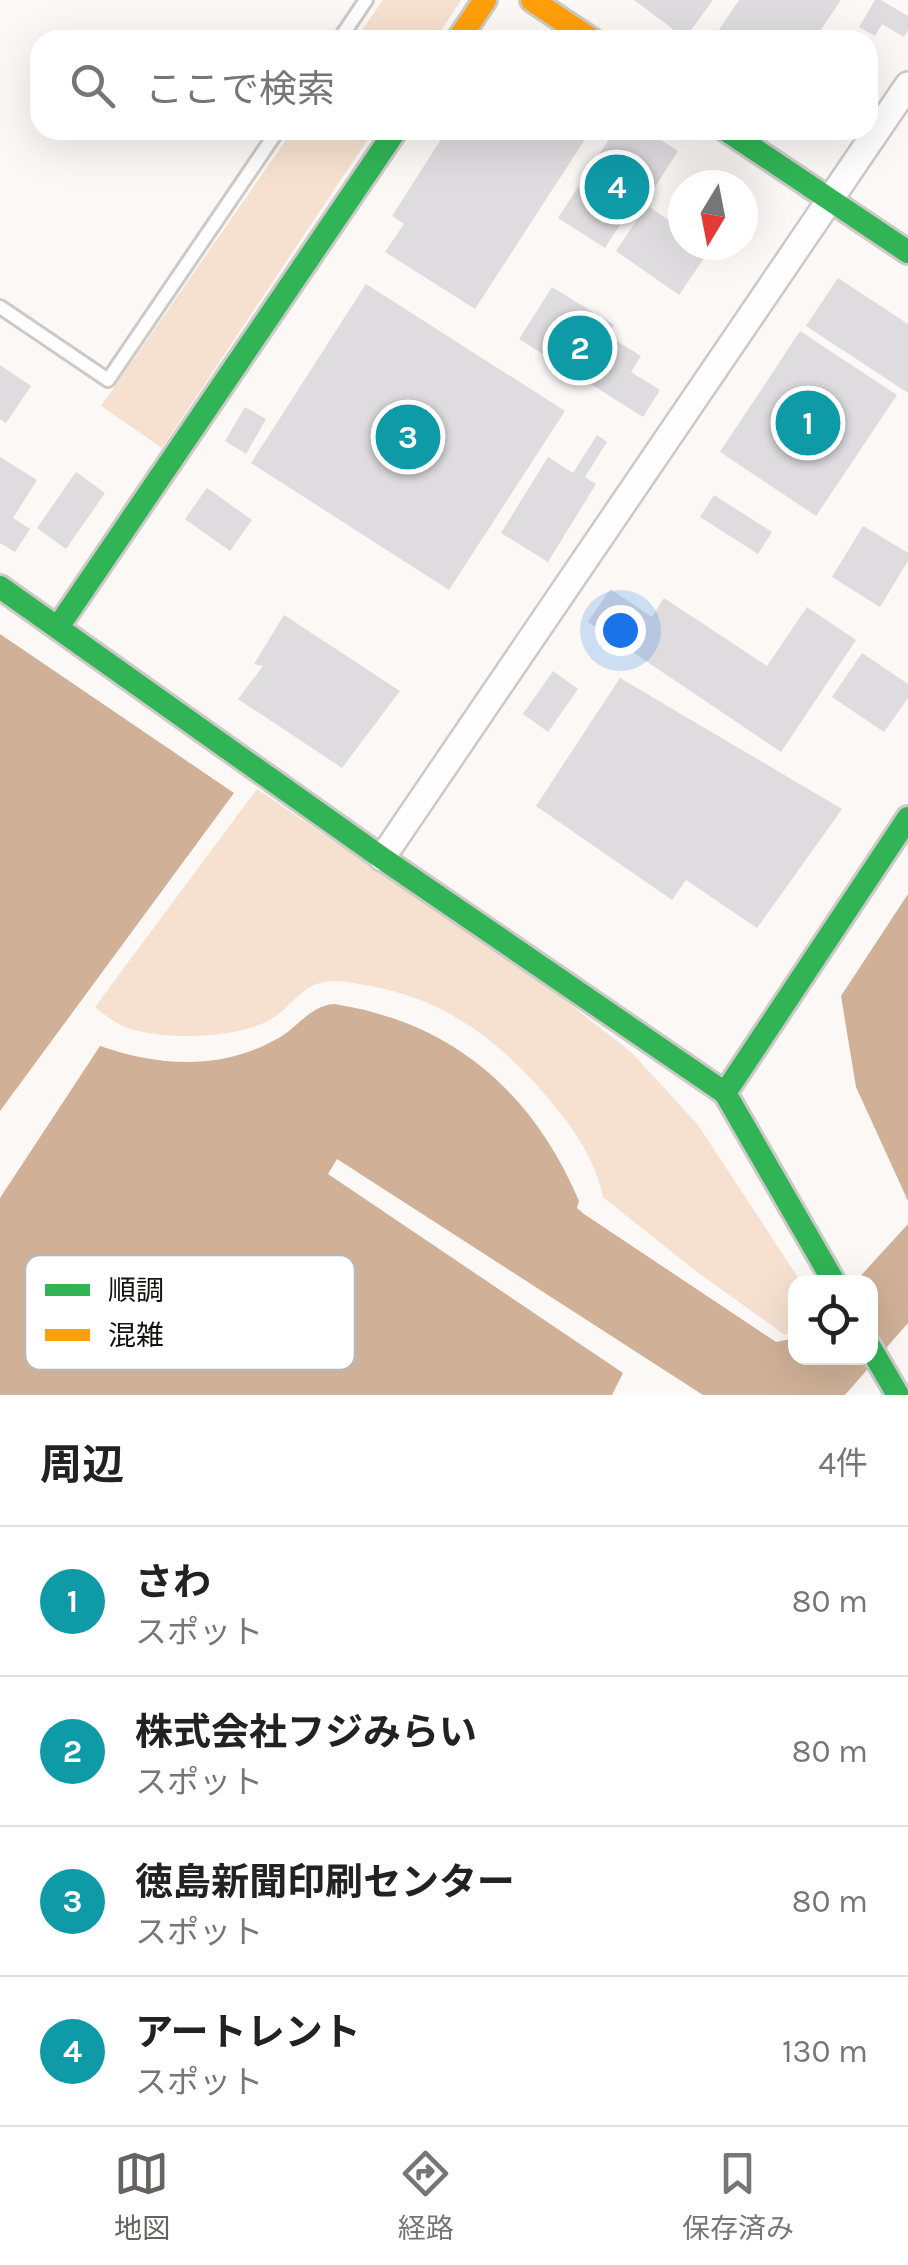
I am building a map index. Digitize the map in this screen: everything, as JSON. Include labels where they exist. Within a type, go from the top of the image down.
[{"type":"street","points":[[465,30],[485,0]]},
{"type":"street","points":[[532,0],[577,30]]},
{"type":"street","points":[[878,129],[908,85]]},
{"type":"street","points":[[58,627],[389,140]]},
{"type":"street","points":[[741,140],[908,252]]},
{"type":"street","points":[[382,858],[871,140]]},
{"type":"street","points":[[0,587],[382,858],[725,1093],[830,1275]]},
{"type":"street","points":[[725,1093],[908,818]]},
{"type":"street","points":[[878,1360],[898,1395]]},
{"type":"lane","points":[[346,30],[366,0]]},
{"type":"lane","points":[[0,306],[108,380],[271,140]]},
{"type":"shaded area","points":[[383,0],[461,0],[442,30],[362,30]]},
{"type":"shaded area","points":[[286,140],[367,140],[162,448],[101,406]]},
{"type":"shaded area","points":[[0,634],[234,793],[0,1111]]},
{"type":"shaded area","points":[[257,789],[543,983],[632,1053],[698,1125],[796,1275],[788,1275],[788,1333],[785,1335],[697,1272],[603,1197],[582,1144],[530,1077],[491,1041],[424,1001],[371,986],[325,982],[304,991],[262,1024],[227,1033],[187,1036],[129,1028],[95,1007]]},
{"type":"shaded area","points":[[908,894],[908,1201],[856,1087],[841,996]]},
{"type":"shaded area","points":[[334,1004],[377,1013],[416,1027],[451,1046],[483,1068],[538,1127],[579,1201],[577,1208],[584,1214],[776,1342],[788,1339],[788,1365],[871,1365],[845,1395],[703,1395],[337,1159],[328,1174],[623,1373],[612,1395],[0,1395],[0,1198],[100,1046],[169,1061],[215,1060],[260,1047],[313,1012]]},
{"type":"shaded area","points":[[908,1224],[908,1323],[878,1357],[878,1275],[861,1275]]},
{"type":"building","points":[[634,0],[713,0],[691,30],[674,30]]},
{"type":"building","points":[[739,0],[841,0],[821,30],[719,30]]},
{"type":"building","points":[[875,0],[908,16],[904,37],[882,24],[878,31],[859,27]]},
{"type":"building","points":[[441,140],[585,140],[475,309],[385,252],[404,224],[392,216]]},
{"type":"building","points":[[609,140],[661,140],[678,151],[637,215],[630,209],[605,248],[558,218]]},
{"type":"building","points":[[647,205],[668,220],[668,260],[703,260],[679,295],[616,251]]},
{"type":"building","points":[[838,278],[908,324],[908,393],[806,326]]},
{"type":"building","points":[[366,284],[565,411],[449,590],[251,463]]},
{"type":"building","points":[[552,287],[614,325],[607,335],[641,356],[631,372],[660,390],[643,417],[519,339]]},
{"type":"building","points":[[800,331],[897,395],[816,516],[720,452]]},
{"type":"building","points":[[0,365],[31,386],[6,423],[0,419]]},
{"type":"building","points":[[245,407],[266,419],[246,454],[225,441]]},
{"type":"building","points":[[597,435],[607,442],[585,477],[596,484],[548,562],[501,533],[548,457],[573,473]]},
{"type":"building","points":[[0,457],[37,480],[13,518],[30,529],[15,552],[0,543]]},
{"type":"building","points":[[76,472],[105,493],[66,549],[37,528]]},
{"type":"building","points":[[207,488],[252,520],[230,551],[185,519]]},
{"type":"building","points":[[714,495],[772,532],[758,554],[700,517]]},
{"type":"building","points":[[863,526],[908,553],[908,561],[880,607],[832,577]]},
{"type":"building","points":[[610,589],[652,617],[664,598],[767,666],[807,607],[856,640],[781,752],[588,622]]},
{"type":"building","points":[[284,615],[400,691],[342,768],[238,699],[263,666],[254,664]]},
{"type":"building","points":[[862,653],[908,684],[908,698],[884,732],[832,697]]},
{"type":"building","points":[[553,671],[578,689],[548,732],[523,714]]},
{"type":"building","points":[[620,678],[842,809],[757,928],[686,880],[672,900],[536,806]]},
{"type":"traffic: fast","points":[[58,627],[389,140]]},
{"type":"traffic: fast","points":[[741,140],[908,252]]},
{"type":"traffic: fast","points":[[0,587],[382,858],[725,1093]]},
{"type":"traffic: fast","points":[[830,1275],[725,1093],[908,818]]},
{"type":"traffic: fast","points":[[878,1361],[898,1395]]},
{"type":"traffic: slow","points":[[465,30],[485,0]]},
{"type":"traffic: slow","points":[[532,0],[577,30]]},
{"type":"place","name":"アートレント","points":[[617,187]]},
{"type":"place","name":"株式会社フジみらい","points":[[580,348]]},
{"type":"place","name":"さわ","points":[[808,423]]},
{"type":"place","name":"徳島新聞印刷センター","points":[[408,437]]}]
